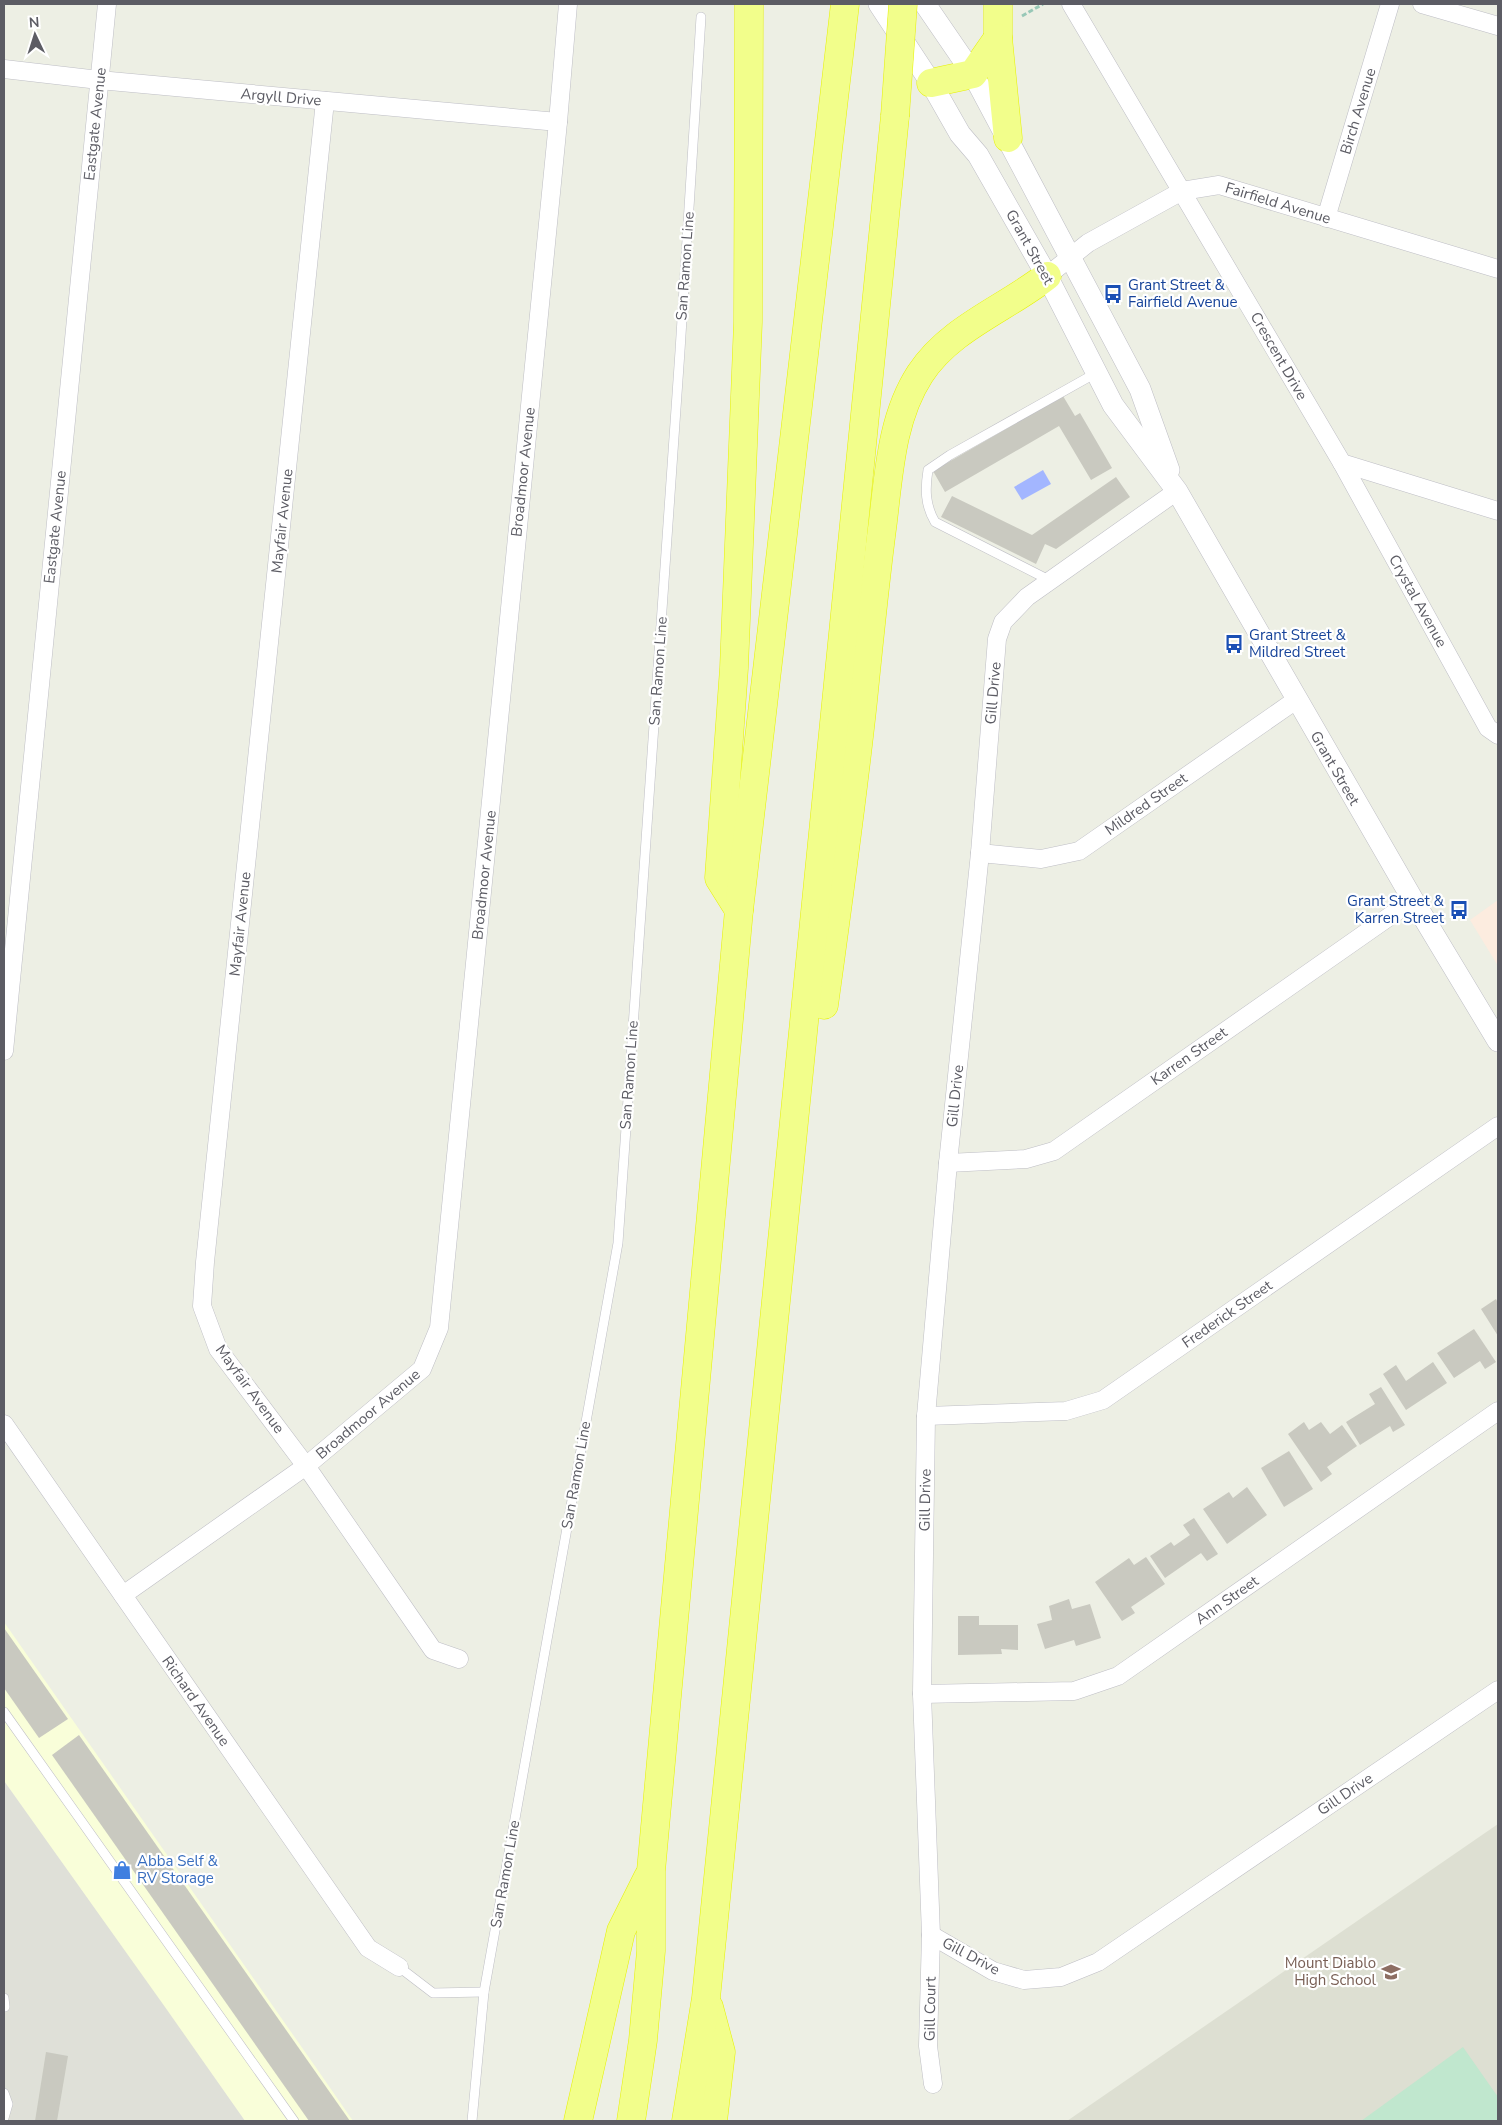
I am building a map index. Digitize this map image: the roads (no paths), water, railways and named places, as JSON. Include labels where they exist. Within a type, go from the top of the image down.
[{"type":"highway","points":[[739,910],[719,878],[734,668],[748,322],[749,4]]},
{"type":"highway","points":[[631,2121],[643,2040],[651,1951],[651,1871],[739,910],[845,4]]},
{"type":"highway","points":[[686,2121],[706,1998],[894,116],[903,4]]},
{"type":"highway","points":[[998,4],[998,38],[1008,138]]},
{"type":"highway","points":[[931,83],[973,74],[998,38]]},
{"type":"highway","points":[[794,1124],[812,1086],[814,1076],[850,820],[891,457],[903,405],[920,373],[944,344],[1029,290],[1047,276]]},
{"type":"highway","points":[[578,2121],[621,1931],[651,1871]]},
{"type":"highway","points":[[706,1998],[721,2052],[713,2121]]},
{"type":"street","name":"Eastgate Avenue","points":[[4,1051],[107,4]]},
{"type":"street","name":"Broadmoor Avenue","points":[[123,1595],[306,1466],[422,1369],[439,1328],[568,4]]},
{"type":"street","name":"Grant Street","points":[[879,4],[931,83],[960,134],[978,154],[1047,276],[1114,405],[1177,491],[1296,700],[1498,1042]]},
{"type":"street","name":"Grant Street","points":[[925,4],[973,74],[1140,388],[1177,491]]},
{"type":"street","name":"Crescent Drive","points":[[1071,4],[1342,463]]},
{"type":"street","name":"Birch Avenue","points":[[1326,218],[1390,4]]},
{"type":"street","points":[[1422,4],[1498,26]]},
{"type":"street","name":"Argyll Drive","points":[[4,68],[99,80],[558,122]]},
{"type":"street","name":"Mayfair Avenue","points":[[326,101],[208,1233],[202,1306],[218,1349],[306,1466],[433,1650],[460,1660]]},
{"type":"street","name":"Fairfield Avenue","points":[[1047,276],[1088,243],[1182,191],[1219,185],[1498,269]]},
{"type":"street","points":[[1342,463],[1498,511]]},
{"type":"street","name":"Crystal Avenue","points":[[1342,463],[1488,728],[1498,735]]},
{"type":"street","name":"Gill Drive","points":[[1177,491],[1027,597],[1003,622],[997,640],[980,853],[948,1163],[926,1416],[922,1694],[932,1935],[993,1971],[1024,1980],[1061,1977],[1098,1962],[1498,1690]]},
{"type":"street","name":"Mildred Street","points":[[980,853],[1041,859],[1079,851],[1296,700]]},
{"type":"street","name":"Karren Street","points":[[948,1163],[1026,1159],[1054,1151],[1413,900]]},
{"type":"street","name":"Frederick Street","points":[[926,1416],[1066,1411],[1102,1400],[1498,1126]]},
{"type":"street","name":"Ann Street","points":[[922,1694],[1074,1691],[1118,1676],[1498,1411]]},
{"type":"street","name":"Richard Avenue","points":[[4,1424],[368,1948],[399,1967]]},
{"type":"street","name":"Gill Court","points":[[932,1935],[928,2046],[933,2084]]},
{"type":"lane","name":"San Ramon Line","points":[[472,2121],[484,1992],[618,1244],[680,351],[701,17]]},
{"type":"lane","points":[[1049,580],[935,522],[927,510],[925,486],[928,470],[950,455],[1096,372]]},
{"type":"lane","points":[[4,1712],[294,2121]]},
{"type":"lane","points":[[399,1967],[433,1994],[484,1992]]},
{"type":"lane","points":[[4,2093],[8,2104],[4,2118]]},
{"type":"water","points":[[1043,470],[1051,484],[1022,500],[1014,487]]},
{"type":"place","name":"Grant Street & Fairfield Avenue","points":[[1113,294]]},
{"type":"place","name":"Grant Street & Mildred Street","points":[[1234,644]]},
{"type":"place","name":"Grant Street & Karren Street","points":[[1459,910]]},
{"type":"place","name":"Abba Self & RV Storage","points":[[122,1870]]},
{"type":"place","name":"Mount Diablo High School","points":[[1391,1972]]}]
